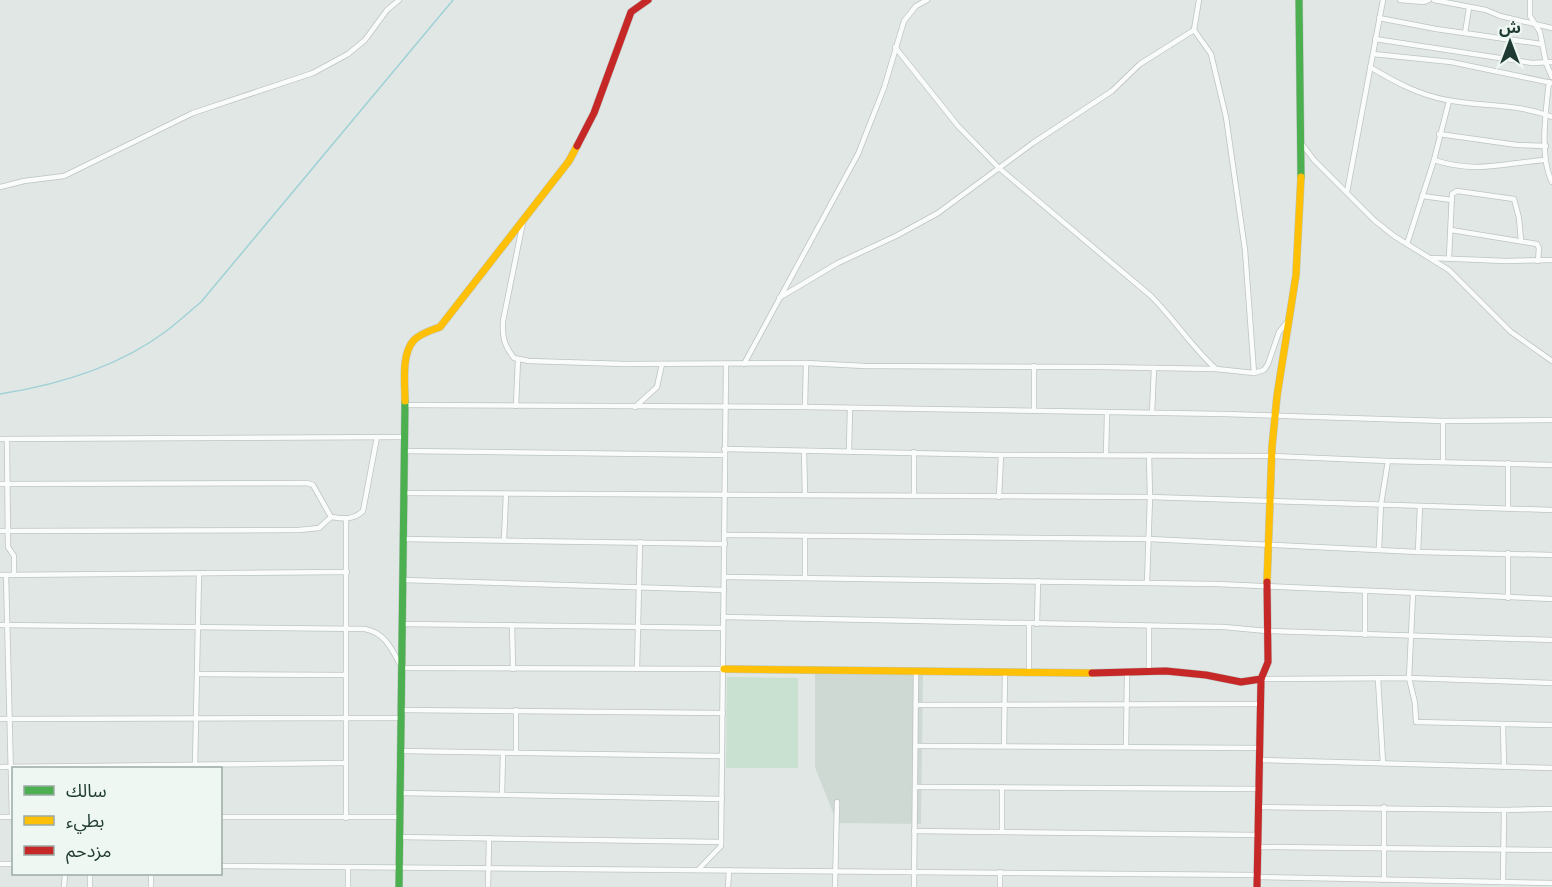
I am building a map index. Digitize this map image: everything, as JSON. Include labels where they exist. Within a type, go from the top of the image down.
[{"type":"street","points":[[0,187],[24,181],[64,176],[193,113],[322,69],[348,54],[365,40],[387,10],[399,0]]},
{"type":"street","points":[[399,887],[404,405],[405,368],[409,346],[417,336],[440,327],[569,161],[581,140],[616,56],[631,12],[648,0]]},
{"type":"street","points":[[744,364],[858,154],[884,88],[904,21],[916,6],[927,0]]},
{"type":"street","points":[[1199,0],[1194,30],[1210,54],[1226,117],[1245,250],[1254,373]]},
{"type":"street","points":[[1257,887],[1261,679],[1268,662],[1269,502],[1275,416],[1298,252],[1299,0]]},
{"type":"street","points":[[1347,192],[1383,0],[1390,0]]},
{"type":"street","points":[[1400,0],[1424,2],[1431,0],[1552,28]]},
{"type":"street","points":[[1476,0],[1476,9]]},
{"type":"street","points":[[1530,0],[1530,16],[1537,26],[1546,63],[1552,76]]},
{"type":"street","points":[[1465,33],[1469,8]]},
{"type":"street","points":[[1379,18],[1541,44]]},
{"type":"street","points":[[779,298],[838,263],[938,213],[999,168],[1112,91],[1140,64],[1194,30]]},
{"type":"street","points":[[1375,39],[1487,57],[1552,62]]},
{"type":"street","points":[[895,47],[958,126],[999,168],[1167,311],[1189,343],[1216,369]]},
{"type":"street","points":[[1373,54],[1451,62],[1551,82],[1546,114],[1546,170],[1552,182]]},
{"type":"street","points":[[1370,68],[1430,97],[1449,101],[1505,105],[1552,117]]},
{"type":"street","points":[[1407,244],[1434,160],[1449,101]]},
{"type":"street","points":[[1439,134],[1516,145],[1546,146]]},
{"type":"street","points":[[1299,140],[1314,160],[1374,220],[1449,270],[1511,332],[1552,362]]},
{"type":"street","points":[[1434,160],[1464,167],[1487,168],[1546,160]]},
{"type":"street","points":[[1449,258],[1452,200],[1453,193],[1457,191],[1514,199],[1519,218],[1521,241]]},
{"type":"street","points":[[1422,196],[1452,200]]},
{"type":"street","points":[[524,219],[503,321],[502,337],[505,346],[514,358],[518,359],[551,362],[663,364],[806,363],[865,366],[1216,369],[1254,373],[1264,370],[1268,364],[1279,332],[1288,321]]},
{"type":"street","points":[[1451,230],[1539,246],[1538,261]]},
{"type":"street","points":[[1432,258],[1552,260]]},
{"type":"street","points":[[516,406],[518,359]]},
{"type":"street","points":[[805,407],[806,363]]},
{"type":"street","points":[[635,407],[657,387],[663,364]]},
{"type":"street","points":[[699,870],[721,846],[726,364]]},
{"type":"street","points":[[1034,366],[1034,411]]},
{"type":"street","points":[[1152,413],[1154,368]]},
{"type":"street","points":[[404,405],[805,407],[1443,421],[1552,420]]},
{"type":"street","points":[[849,451],[850,408]]},
{"type":"street","points":[[1106,455],[1107,414]]},
{"type":"street","points":[[1443,421],[1443,462]]},
{"type":"street","points":[[331,517],[346,519],[356,517],[363,511],[377,437]]},
{"type":"street","points":[[0,439],[404,437]]},
{"type":"street","points":[[7,439],[8,547],[14,556],[14,575]]},
{"type":"street","points":[[404,451],[849,451],[1272,456],[1552,465]]},
{"type":"street","points":[[804,451],[805,495]]},
{"type":"street","points":[[914,452],[914,495]]},
{"type":"street","points":[[999,497],[1001,454]]},
{"type":"street","points":[[1147,583],[1149,455]]},
{"type":"street","points":[[1379,549],[1381,504],[1388,461]]},
{"type":"street","points":[[1508,463],[1508,508]]},
{"type":"street","points":[[0,484],[307,483],[313,485],[331,517]]},
{"type":"street","points":[[403,493],[1150,497],[1552,510]]},
{"type":"street","points":[[504,540],[506,494]]},
{"type":"street","points":[[1418,552],[1420,506]]},
{"type":"street","points":[[0,531],[299,530],[319,528],[331,517]]},
{"type":"street","points":[[346,519],[346,818]]},
{"type":"street","points":[[725,535],[1149,539],[1418,552],[1552,555]]},
{"type":"street","points":[[805,537],[805,578]]},
{"type":"street","points":[[403,539],[725,544]]},
{"type":"street","points":[[637,669],[640,542]]},
{"type":"street","points":[[1508,553],[1508,598]]},
{"type":"street","points":[[0,575],[346,572]]},
{"type":"street","points":[[195,767],[199,573]]},
{"type":"street","points":[[6,575],[12,792]]},
{"type":"street","points":[[724,577],[1147,583],[1552,598]]},
{"type":"street","points":[[402,580],[724,590]]},
{"type":"street","points":[[1037,624],[1038,581]]},
{"type":"street","points":[[1365,591],[1365,635]]},
{"type":"street","points":[[1413,594],[1409,678],[1415,703],[1416,722],[1552,725]]},
{"type":"street","points":[[723,617],[1224,627],[1365,635],[1552,640]]},
{"type":"street","points":[[402,624],[723,628]]},
{"type":"street","points":[[1029,624],[1029,673]]},
{"type":"street","points":[[0,625],[346,629],[377,632],[388,642],[402,668]]},
{"type":"street","points":[[512,625],[513,669]]},
{"type":"street","points":[[1149,626],[1149,670]]},
{"type":"street","points":[[402,668],[1029,673],[1127,673],[1149,670],[1209,675],[1248,683],[1261,679],[1409,678],[1552,683]]},
{"type":"street","points":[[914,887],[916,671]]},
{"type":"street","points":[[1004,746],[1005,672]]},
{"type":"street","points":[[1126,747],[1127,673]]},
{"type":"street","points":[[197,674],[346,675]]},
{"type":"street","points":[[1378,679],[1383,763]]},
{"type":"street","points":[[916,705],[1260,705]]},
{"type":"street","points":[[0,719],[346,718],[516,710],[723,713]]},
{"type":"street","points":[[516,710],[516,753]]},
{"type":"street","points":[[1503,724],[1504,766]]},
{"type":"street","points":[[916,746],[1260,748]]},
{"type":"street","points":[[401,751],[722,756]]},
{"type":"street","points":[[502,795],[503,753]]},
{"type":"street","points":[[1259,760],[1552,768]]},
{"type":"street","points":[[0,767],[346,764]]},
{"type":"street","points":[[916,786],[1259,789]]},
{"type":"street","points":[[1002,787],[1002,832]]},
{"type":"street","points":[[400,793],[722,799]]},
{"type":"street","points":[[835,887],[837,802]]},
{"type":"street","points":[[1259,807],[1552,809]]},
{"type":"street","points":[[1384,807],[1384,880]]},
{"type":"street","points":[[1503,882],[1504,810]]},
{"type":"street","points":[[222,818],[400,817]]},
{"type":"street","points":[[914,831],[1258,835]]},
{"type":"street","points":[[400,837],[721,842]]},
{"type":"street","points":[[488,887],[489,838]]},
{"type":"street","points":[[1258,847],[1552,850]]},
{"type":"street","points":[[222,866],[1000,872],[1552,884]]},
{"type":"street","points":[[348,867],[348,887]]},
{"type":"street","points":[[728,887],[729,870]]},
{"type":"street","points":[[1000,872],[1000,887]]},
{"type":"street","points":[[1361,880],[1361,887]]},
{"type":"shaded area","points":[[815,674],[923,675],[921,824],[837,823],[815,767]]},
{"type":"green space","points":[[727,677],[798,678],[798,768],[726,768]]},
{"type":"waterway","points":[[0,394],[65,380],[107,365],[170,329],[201,302],[453,0]]},
{"type":"traffic: fast","points":[[1299,0],[1301,177]]},
{"type":"traffic: fast","points":[[399,887],[405,401]]},
{"type":"traffic: slow","points":[[405,401],[405,361],[414,340],[440,327],[569,161],[577,146]]},
{"type":"traffic: slow","points":[[1267,582],[1272,447],[1277,396],[1296,275],[1301,177]]},
{"type":"traffic: slow","points":[[724,669],[1092,673]]},
{"type":"traffic: jam","points":[[577,146],[594,113],[631,12],[648,0]]},
{"type":"traffic: jam","points":[[1092,673],[1166,671],[1206,675],[1241,682],[1261,679],[1268,662],[1267,582]]},
{"type":"traffic: jam","points":[[1257,887],[1261,679]]}]
